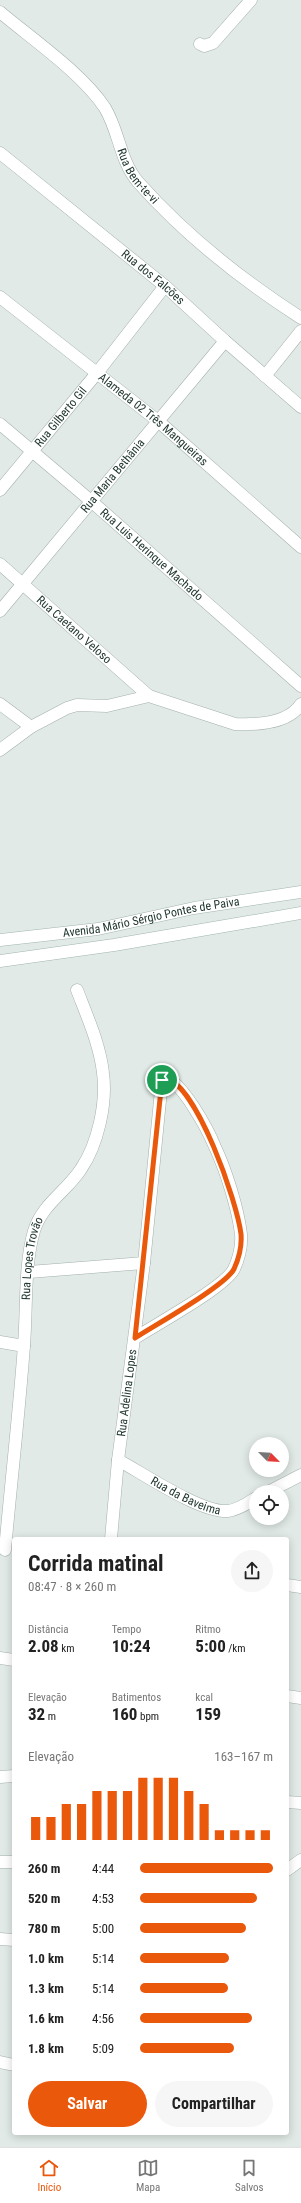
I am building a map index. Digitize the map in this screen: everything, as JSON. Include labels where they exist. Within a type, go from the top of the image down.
[{"type":"street","points":[[200,44],[204,46],[213,42],[251,0]]},
{"type":"street","name":"Rua Bem-te-vi","points":[[0,12],[93,91],[106,110],[124,157],[137,181],[183,228],[215,255],[301,318]]},
{"type":"street","name":"Rua dos Falcões","points":[[0,153],[165,286],[225,341],[301,407]]},
{"type":"street","name":"Rua Gilberto Gil","points":[[0,490],[97,373],[165,286]]},
{"type":"street","name":"Alameda 02 Três Mangueiras","points":[[0,297],[158,421],[301,547]]},
{"type":"street","points":[[266,376],[301,331]]},
{"type":"street","name":"Rua Maria Bethânia","points":[[0,611],[225,341]]},
{"type":"street","name":"Rua Luis Herinque Machado","points":[[0,424],[91,501],[301,686]]},
{"type":"street","name":"Rua Caetano Veloso","points":[[0,564],[149,696]]},
{"type":"street","points":[[0,750],[31,727],[67,708],[77,705],[107,706],[149,696],[235,724],[267,723],[290,714],[301,704]]},
{"type":"street","points":[[0,704],[31,727]]},
{"type":"street","name":"Avenida Mário Sérgio Pontes de Paiva","points":[[0,940],[98,928],[194,908],[301,892]]},
{"type":"street","name":"Avenida Mário Sérgio Pontes de Paiva","points":[[0,961],[114,945],[301,913]]},
{"type":"street","name":"Rua Lopes Trovão","points":[[6,1550],[29,1272],[34,1231],[40,1215],[81,1169],[94,1143],[103,1107],[103,1074],[96,1043],[77,990]]},
{"type":"street","name":"Rua Adelina Lopes","points":[[111,1537],[118,1460],[135,1338],[162,1080],[164,1077],[172,1081],[188,1099],[215,1147],[235,1206],[241,1235],[240,1255],[233,1271],[220,1284],[135,1338]]},
{"type":"street","points":[[29,1272],[144,1262]]},
{"type":"street","points":[[0,1342],[24,1346]]},
{"type":"street","name":"Rua da Baveima","points":[[118,1460],[192,1501],[216,1510],[229,1511],[249,1501]]},
{"type":"street","points":[[282,1485],[301,1475]]},
{"type":"street","points":[[289,1585],[301,1586]]},
{"type":"street","points":[[0,1658],[12,1660]]},
{"type":"street","points":[[289,1696],[301,1698]]},
{"type":"street","points":[[0,1776],[12,1776]]},
{"type":"street","points":[[289,1802],[301,1803]]},
{"type":"street","points":[[289,1869],[301,1860]]},
{"type":"street","points":[[0,1862],[12,1862]]},
{"type":"street","points":[[0,1939],[12,1940]]},
{"type":"street","points":[[0,2062],[12,2065]]},
{"type":"route","points":[[164,1077],[168,1078],[188,1099],[215,1147],[235,1206],[241,1235],[240,1255],[233,1271],[220,1284],[135,1338],[144,1262],[162,1080],[164,1077]]}]
